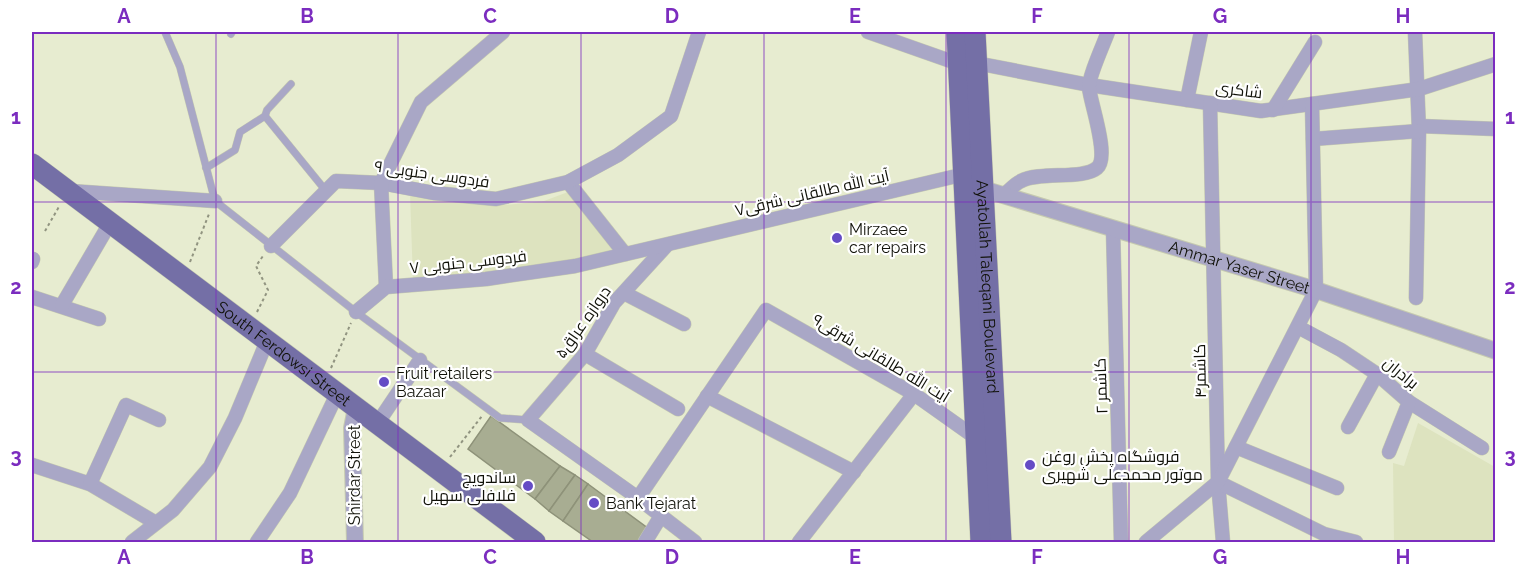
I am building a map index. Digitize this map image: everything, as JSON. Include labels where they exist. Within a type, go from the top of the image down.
[{"type":"main road","name":"Ayatollah Taleqani Boulevard","points":[[957,32],[968,64],[983,189],[1001,543]]},
{"type":"main road","name":"Ayatollah Taleqani Boulevard","points":[[975,32],[968,64],[965,174],[981,543]]},
{"type":"main road","name":"South Ferdowsi Street","points":[[32,164],[535,543]]},
{"type":"street","points":[[356,312],[386,287],[381,183],[421,102],[503,32]]},
{"type":"street","name":"فردوسی جنوبی ۹","points":[[271,246],[336,181],[381,183],[434,193],[496,199],[568,182],[618,155],[671,116],[699,32]]},
{"type":"street","name":"شاکری","points":[[868,32],[968,64],[1261,111],[1419,89],[1496,64]]},
{"type":"street","points":[[1004,196],[1022,180],[1035,176],[1086,173],[1099,165],[1101,146],[1089,85],[1108,32]]},
{"type":"street","points":[[1187,100],[1201,32]]},
{"type":"street","points":[[1415,32],[1419,89],[1416,298]]},
{"type":"street","points":[[1274,110],[1316,42]]},
{"type":"street","name":"کاشمر۴","points":[[1210,103],[1218,482],[1223,543]]},
{"type":"street","points":[[1146,543],[1218,482],[1316,290],[1312,104]]},
{"type":"street","points":[[1313,138],[1419,128],[1496,129]]},
{"type":"street","name":"آیت الله طالقانی شرقی۷","points":[[667,245],[965,174]]},
{"type":"street","points":[[568,182],[625,254]]},
{"type":"street","name":"Ammar Yaser Street","points":[[983,189],[1316,290],[1496,351]]},
{"type":"street","points":[[67,191],[214,201]]},
{"type":"street","points":[[62,305],[110,223]]},
{"type":"street","name":"کاشمر ۲","points":[[1113,230],[1121,543]]},
{"type":"street","name":"فردوسی جنوبی ۷","points":[[386,287],[486,279],[575,266],[667,245]]},
{"type":"street","name":"دروازه عراق۵","points":[[528,420],[585,354],[614,303],[667,245]]},
{"type":"street","points":[[624,293],[684,324]]},
{"type":"street","points":[[32,297],[99,319]]},
{"type":"street","name":"آیت الله طالقانی شرقی۹","points":[[707,396],[766,310],[914,394],[976,438]]},
{"type":"street","name":"برادران","points":[[1298,327],[1341,350],[1377,374],[1409,402],[1482,448]]},
{"type":"street","points":[[132,543],[173,510],[210,467],[236,418],[267,341]]},
{"type":"street","points":[[585,354],[678,409]]},
{"type":"street","points":[[377,424],[420,360]]},
{"type":"street","points":[[1348,427],[1377,374]]},
{"type":"street","points":[[257,543],[290,493],[331,389]]},
{"type":"street","points":[[799,543],[914,394]]},
{"type":"street","points":[[638,498],[707,396],[854,472]]},
{"type":"street","points":[[1389,452],[1409,402]]},
{"type":"street","points":[[90,484],[126,405],[159,420]]},
{"type":"street","name":"Shirdar Street","points":[[355,543],[352,428],[356,408]]},
{"type":"street","points":[[528,420],[638,498],[694,543]]},
{"type":"street","points":[[1236,447],[1337,488]]},
{"type":"street","points":[[32,465],[90,484],[156,523]]},
{"type":"street","points":[[1218,482],[1324,534],[1356,543]]},
{"type":"street","points":[[645,543],[661,516]]},
{"type":"lane","points":[[165,32],[180,67],[214,201],[356,312],[487,409],[500,418],[528,420]]},
{"type":"lane","points":[[206,168],[235,150],[240,132],[265,116],[267,110],[291,84]]},
{"type":"lane","points":[[265,116],[326,191]]},
{"type":"path","points":[[45,231],[67,191]]},
{"type":"path","points":[[184,279],[214,201]]},
{"type":"path","points":[[249,327],[268,290],[256,266],[271,246]]},
{"type":"path","points":[[331,389],[356,312]]},
{"type":"path","points":[[440,471],[487,409]]},
{"type":"shaded area","points":[[568,192],[614,252],[547,266],[413,281],[410,193],[474,204],[505,205],[544,201]]},
{"type":"shaded area","points":[[1418,423],[1495,467],[1495,542],[1394,542],[1393,463],[1404,466]]},
{"type":"building","points":[[491,416],[560,466],[535,499],[468,449]]},
{"type":"building","points":[[560,466],[575,475],[549,511],[535,499]]},
{"type":"building","points":[[575,475],[588,484],[563,521],[549,511]]},
{"type":"building","name":"Bank Tejarat","points":[[588,484],[649,529],[640,542],[593,542],[563,521]]},
{"type":"place","name":"Mirzaee car repairs","points":[[837,238]]},
{"type":"place","name":"Fruit retailers Bazaar","points":[[384,382]]},
{"type":"place","name":"فروشگاه پخش روغن موتور محمدعلی شهیری","points":[[1030,465]]},
{"type":"place","name":"ساندویچ فلافلی سهیل","points":[[528,486]]},
{"type":"place","name":"Bank Tejarat","points":[[594,503]]}]
